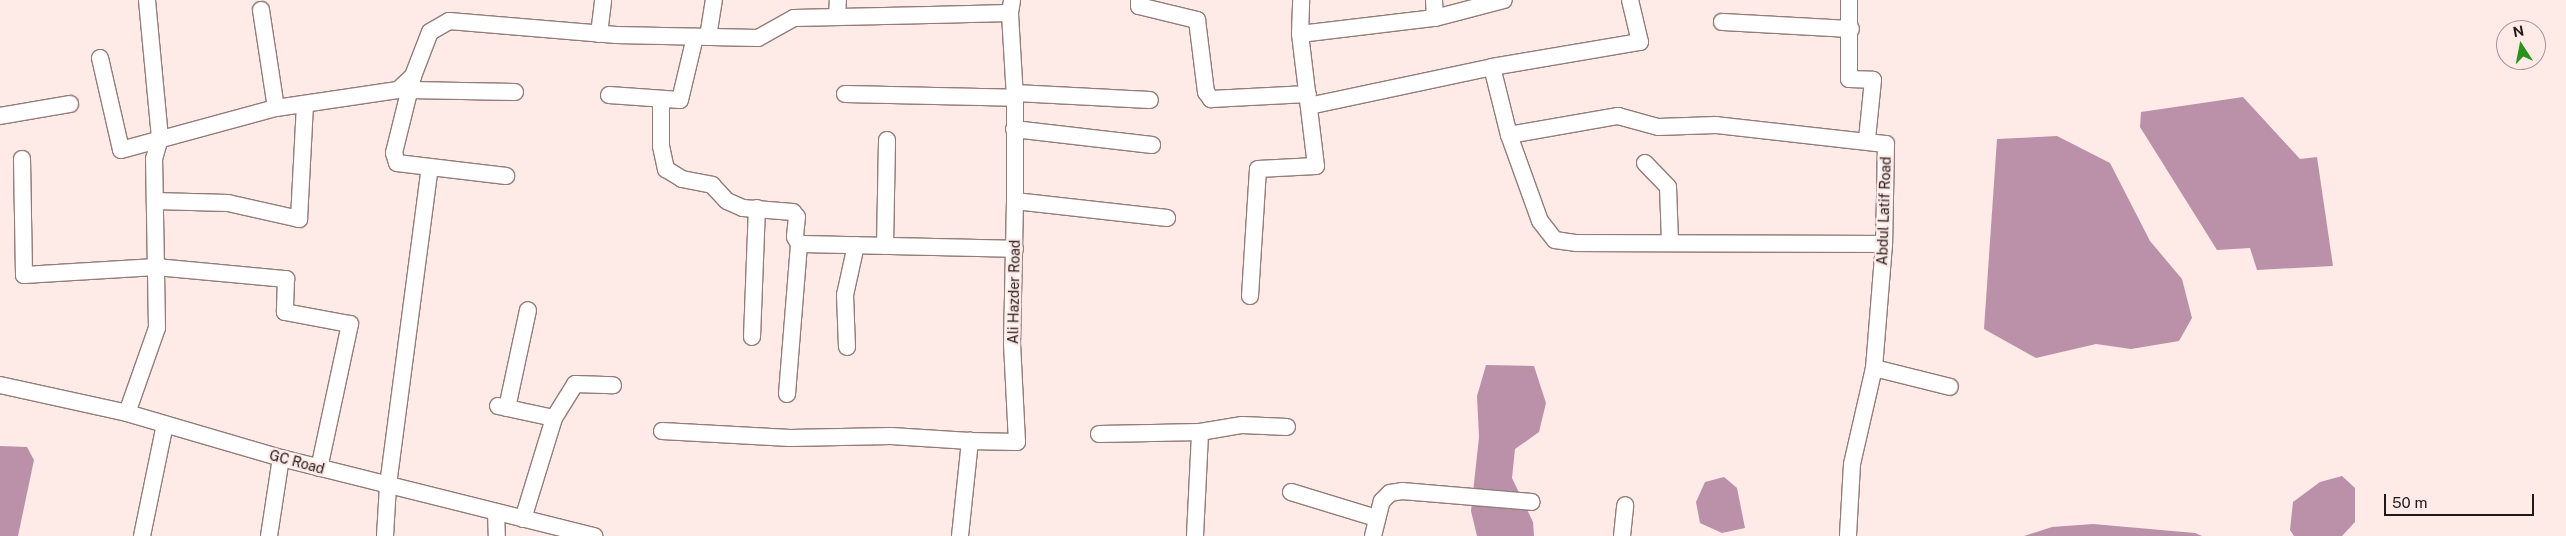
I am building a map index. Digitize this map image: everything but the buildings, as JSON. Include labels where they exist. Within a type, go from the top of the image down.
[{"type":"street","points":[[127,413],[157,328],[154,159],[160,138],[147,0]]},
{"type":"street","points":[[599,34],[603,0]]},
{"type":"street","points":[[609,96],[680,100],[714,0]]},
{"type":"street","points":[[837,17],[838,0]]},
{"type":"street","points":[[1139,0],[1139,6],[1197,20],[1206,92],[1211,99],[1309,100],[1640,42],[1630,0]]},
{"type":"street","points":[[1250,296],[1258,169],[1316,166],[1300,34],[1301,0]]},
{"type":"street","points":[[1434,0],[1435,18]]},
{"type":"street","points":[[1300,34],[1435,18],[1504,0]]},
{"type":"street","points":[[1849,0],[1851,29],[1849,79],[1873,80],[1867,139]]},
{"type":"street","points":[[506,176],[403,165],[394,159],[411,83],[430,32],[449,21],[599,34],[758,38],[794,18],[1011,7]]},
{"type":"street","name":"Ali Hazder Road","points":[[970,441],[1017,442],[1012,344],[1015,249],[1015,95],[1011,7]]},
{"type":"street","points":[[261,10],[276,108]]},
{"type":"street","points":[[1722,22],[1851,29]]},
{"type":"street","points":[[100,58],[120,150],[276,108],[388,93],[411,83],[515,92]]},
{"type":"street","points":[[1492,68],[1509,135],[1540,221],[1555,240],[1576,243],[1670,241],[1884,244]]},
{"type":"street","points":[[845,94],[1015,95],[1150,100]]},
{"type":"street","points":[[661,99],[661,146],[666,169],[682,179],[712,186],[727,201],[743,208],[793,212],[797,218],[795,238],[800,244],[787,394]]},
{"type":"street","points":[[0,116],[70,104]]},
{"type":"street","points":[[155,201],[228,203],[299,218],[305,104]]},
{"type":"street","name":"Abdul Latif Road","points":[[1509,135],[1618,116],[1658,126],[1716,125],[1867,139],[1886,144],[1884,244],[1874,368],[1852,464],[1848,536]]},
{"type":"street","points":[[1014,129],[1152,145]]},
{"type":"street","points":[[884,246],[887,140]]},
{"type":"street","points":[[22,159],[24,275],[156,267],[286,279],[285,312],[350,324],[319,468]]},
{"type":"street","points":[[1645,162],[1668,187],[1670,241]]},
{"type":"street","points":[[386,536],[388,485],[430,168]]},
{"type":"street","points":[[1015,201],[1167,218]]},
{"type":"street","points":[[752,338],[757,208]]},
{"type":"street","points":[[800,244],[1015,249]]},
{"type":"street","points":[[847,347],[845,295],[856,245]]},
{"type":"street","points":[[528,310],[503,407],[554,418]]},
{"type":"street","points":[[1874,368],[1950,386]]},
{"type":"street","points":[[523,518],[554,418],[576,384],[613,385]]},
{"type":"street","name":"GC Road","points":[[0,385],[127,413],[280,458],[594,536]]},
{"type":"street","points":[[142,536],[165,424]]},
{"type":"street","points":[[1098,434],[1200,432],[1242,425],[1287,427]]},
{"type":"street","points":[[662,431],[790,438],[908,436],[970,441],[960,536]]},
{"type":"street","points":[[1195,536],[1200,432]]},
{"type":"street","points":[[269,536],[280,458]]},
{"type":"street","points":[[1373,536],[1376,518],[1382,501],[1390,493],[1402,491],[1532,502]]},
{"type":"street","points":[[1291,492],[1376,518]]},
{"type":"street","points":[[1622,536],[1625,505]]},
{"type":"street","points":[[496,512],[497,536]]},
{"type":"shaded area","points":[[2243,97],[2300,159],[2317,157],[2333,266],[2257,270],[2250,248],[2217,250],[2140,127],[2141,112]]},
{"type":"shaded area","points":[[2057,136],[2110,163],[2150,241],[2182,279],[2192,318],[2179,341],[2131,349],[2096,344],[2036,358],[1984,329],[1997,139]]},
{"type":"shaded area","points":[[1486,365],[1534,366],[1546,403],[1539,432],[1515,449],[1512,478],[1533,522],[1534,536],[1477,536],[1471,511],[1479,437],[1477,396]]},
{"type":"shaded area","points":[[0,446],[27,447],[34,460],[18,536],[0,536]]},
{"type":"shaded area","points":[[2342,476],[2355,488],[2355,522],[2342,536],[2294,536],[2290,530],[2293,502],[2320,482]]},
{"type":"shaded area","points":[[1724,477],[1737,488],[1745,528],[1722,533],[1700,523],[1696,502],[1705,482]]},
{"type":"shaded area","points":[[2093,524],[2195,533],[2202,536],[2024,536],[2052,527]]}]
